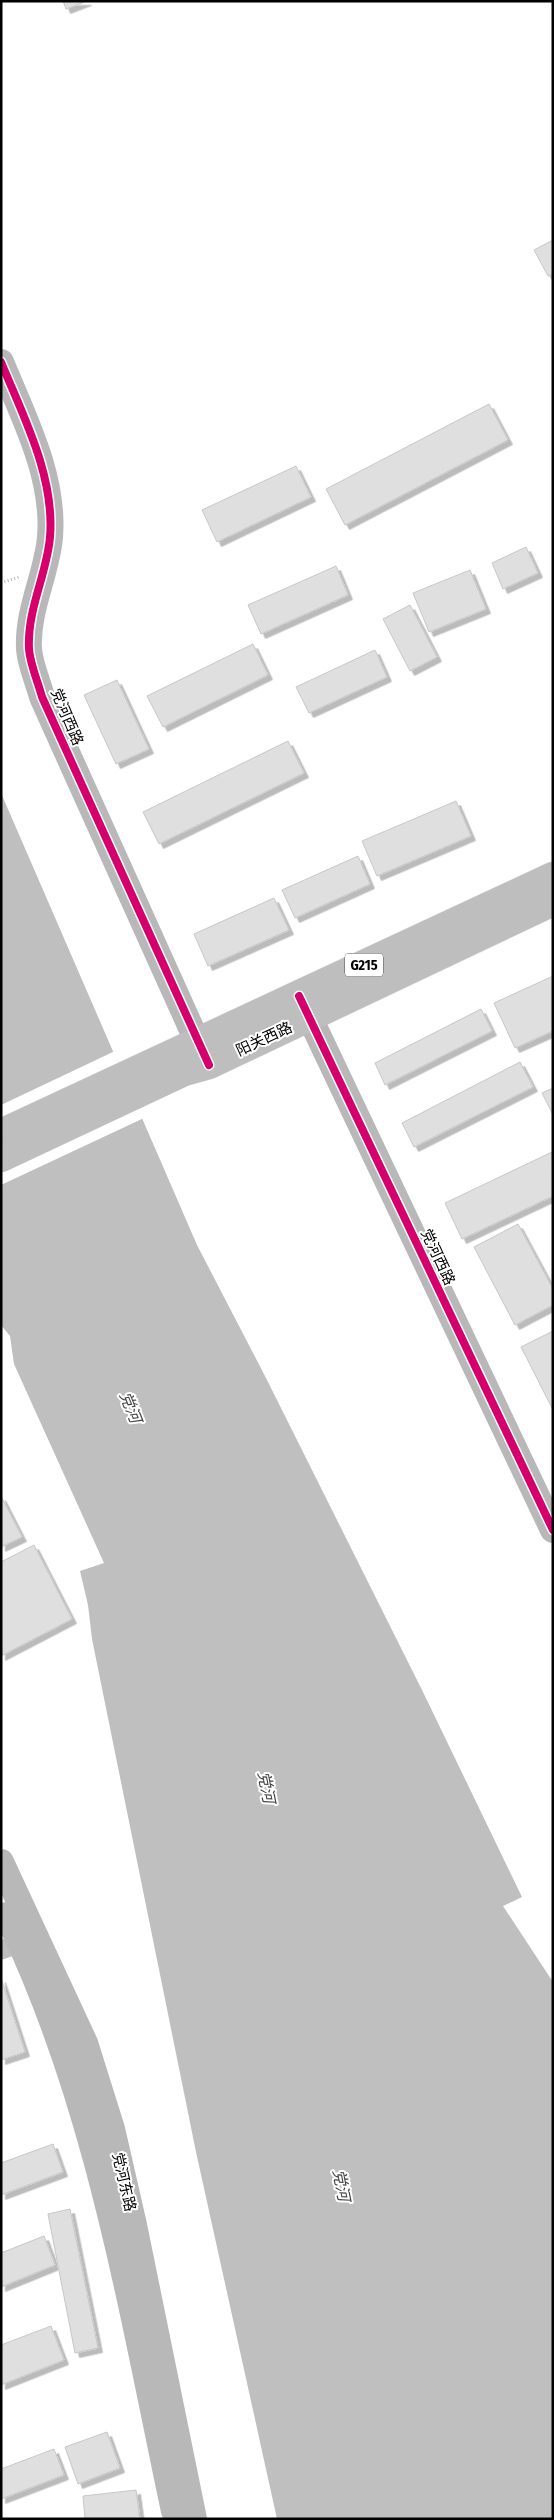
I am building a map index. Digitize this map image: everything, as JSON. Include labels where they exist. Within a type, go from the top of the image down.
[{"type":"highway","name":"阳关西路","points":[[304,1007],[553,876]]},
{"type":"highway","name":"阳关西路","points":[[1,1133],[191,1058],[304,1007],[553,902]]},
{"type":"highway","name":"阳关西路","points":[[1,1158],[191,1058]]},
{"type":"main road","name":"党河西路","points":[[1,362],[30,432],[48,487],[50,537],[32,611],[29,650],[42,696],[191,1058]]},
{"type":"main road","name":"党河西路","points":[[304,1007],[553,1530]]},
{"type":"main road","name":"党河东路","points":[[1,1862],[19,1942],[85,2043],[112,2129],[134,2225],[194,2519]]},
{"type":"main road","name":"党河东路","points":[[1,1903],[19,1942],[76,2085],[108,2201],[175,2519]]},
{"type":"water","name":"党河","points":[[1,793],[197,1245],[266,1378],[423,1692],[522,1897],[503,1906],[553,1982],[553,2519],[277,2519],[196,2152],[92,1639],[88,1605],[80,1571],[104,1563],[14,1364],[10,1336],[1,1325]]},
{"type":"pier","points":[[115,1051],[144,1118],[1,1185],[1,1105]]},
{"type":"building","points":[[63,1],[87,1],[66,9]]},
{"type":"building","points":[[553,240],[553,274],[548,276],[534,250]]},
{"type":"building","points":[[489,404],[508,440],[345,525],[326,489]]},
{"type":"building","points":[[296,466],[311,497],[217,542],[202,510]]},
{"type":"building","points":[[526,547],[538,573],[503,589],[492,563]]},
{"type":"building","points":[[336,566],[348,595],[261,634],[248,605]]},
{"type":"building","points":[[470,570],[486,609],[429,632],[413,593]]},
{"type":"building","points":[[410,605],[437,657],[410,671],[383,619]]},
{"type":"building","points":[[253,644],[268,675],[163,727],[147,696]]},
{"type":"building","points":[[375,650],[387,677],[309,713],[296,687]]},
{"type":"building","points":[[117,680],[149,749],[116,764],[84,695]]},
{"type":"building","points":[[288,741],[304,773],[159,844],[143,812]]},
{"type":"building","points":[[456,801],[471,836],[377,876],[362,841]]},
{"type":"building","points":[[358,856],[370,884],[295,918],[282,890]]},
{"type":"building","points":[[274,898],[289,930],[208,966],[194,934]]},
{"type":"building","points":[[553,976],[553,1031],[515,1048],[494,1003]]},
{"type":"building","points":[[481,1009],[492,1031],[385,1085],[375,1063]]},
{"type":"building","points":[[520,1062],[533,1087],[414,1147],[402,1123]]},
{"type":"building","points":[[553,1088],[553,1115],[542,1093]]},
{"type":"building","points":[[552,1152],[553,1196],[462,1239],[445,1203]]},
{"type":"building","points":[[518,1224],[553,1289],[553,1305],[515,1325],[474,1247]]},
{"type":"building","points":[[553,1331],[553,1410],[521,1347]]},
{"type":"building","points":[[1,1496],[22,1537],[1,1547]]},
{"type":"building","points":[[34,1545],[72,1619],[1,1656],[1,1562]]},
{"type":"building","points":[[1,1978],[25,2052],[1,2060]]},
{"type":"building","points":[[53,2144],[63,2172],[1,2195],[1,2163]]},
{"type":"building","points":[[70,2209],[98,2348],[75,2353],[48,2214]]},
{"type":"building","points":[[44,2236],[55,2265],[1,2287],[1,2253]]},
{"type":"building","points":[[51,2326],[64,2360],[1,2385],[1,2345]]},
{"type":"building","points":[[107,2432],[120,2468],[78,2484],[65,2447]]},
{"type":"building","points":[[54,2449],[64,2475],[1,2499],[1,2469]]},
{"type":"building","points":[[136,2490],[140,2519],[85,2519],[83,2496]]},
{"type":"cycle path","points":[[1,362],[36,447],[48,492],[50,537],[29,634],[32,667],[42,697],[209,1065]]},
{"type":"cycle path","points":[[299,996],[553,1530]]}]
